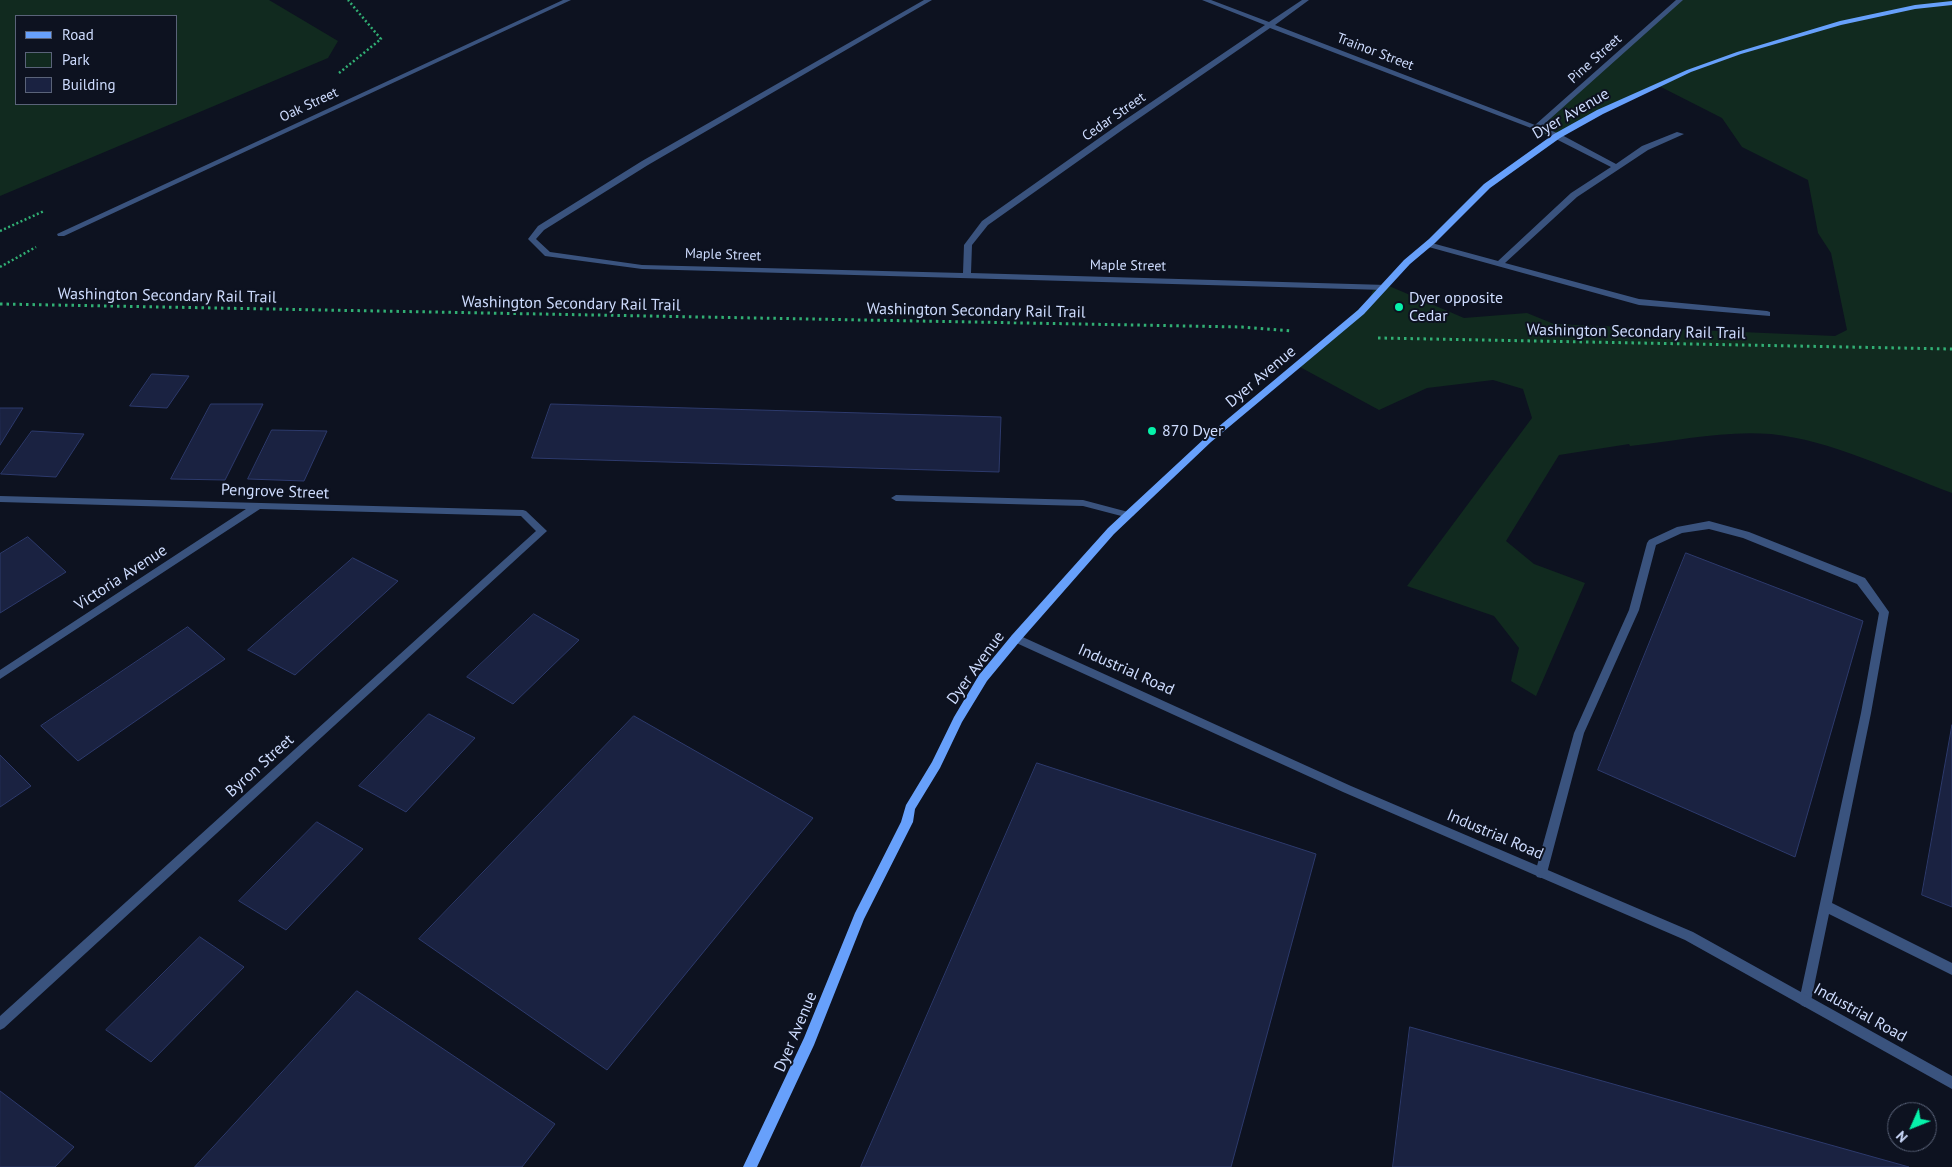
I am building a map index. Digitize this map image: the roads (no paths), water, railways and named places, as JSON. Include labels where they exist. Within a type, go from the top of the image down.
[{"type":"main road","name":"Dyer Avenue","points":[[750,1167],[809,1041],[859,917],[907,822],[910,808],[936,765],[958,720],[983,678],[1111,531],[1208,440],[1361,312],[1407,262],[1487,186],[1557,136],[1689,71],[1739,53],[1840,23],[1915,7],[1952,3]]},
{"type":"street","name":"Oak Street","points":[[61,234],[568,0]]},
{"type":"street","name":"Maple Street","points":[[929,0],[645,163],[541,228],[532,239],[548,254],[642,267],[1384,287]]},
{"type":"street","name":"Trainor Street","points":[[1206,0],[1536,128]]},
{"type":"street","name":"Cedar Street","points":[[967,276],[968,245],[985,223],[1306,0]]},
{"type":"street","name":"Pine Street","points":[[1536,128],[1680,0]]},
{"type":"street","points":[[1536,128],[1557,136],[1617,167]]},
{"type":"street","points":[[1499,264],[1574,195],[1645,148],[1680,134]]},
{"type":"street","points":[[1428,244],[1639,302],[1767,314]]},
{"type":"street","points":[[896,498],[1083,503],[1129,515]]},
{"type":"street","name":"Pengrove Street","points":[[0,499],[523,513],[542,531]]},
{"type":"street","name":"Victoria Avenue","points":[[0,675],[258,506]]},
{"type":"street","points":[[1541,873],[1578,733],[1634,610],[1652,543],[1680,530],[1708,525],[1746,535],[1861,581],[1884,612],[1866,713],[1805,1001]]},
{"type":"street","name":"Byron Street","points":[[0,1024],[542,531]]},
{"type":"street","name":"Industrial Road","points":[[1016,638],[1347,789],[1689,936],[1952,1083]]},
{"type":"street","points":[[1825,906],[1952,969]]},
{"type":"place","name":"Dyer opposite Cedar","points":[[1399,307]]},
{"type":"place","name":"870 Dyer","points":[[1152,431]]}]
